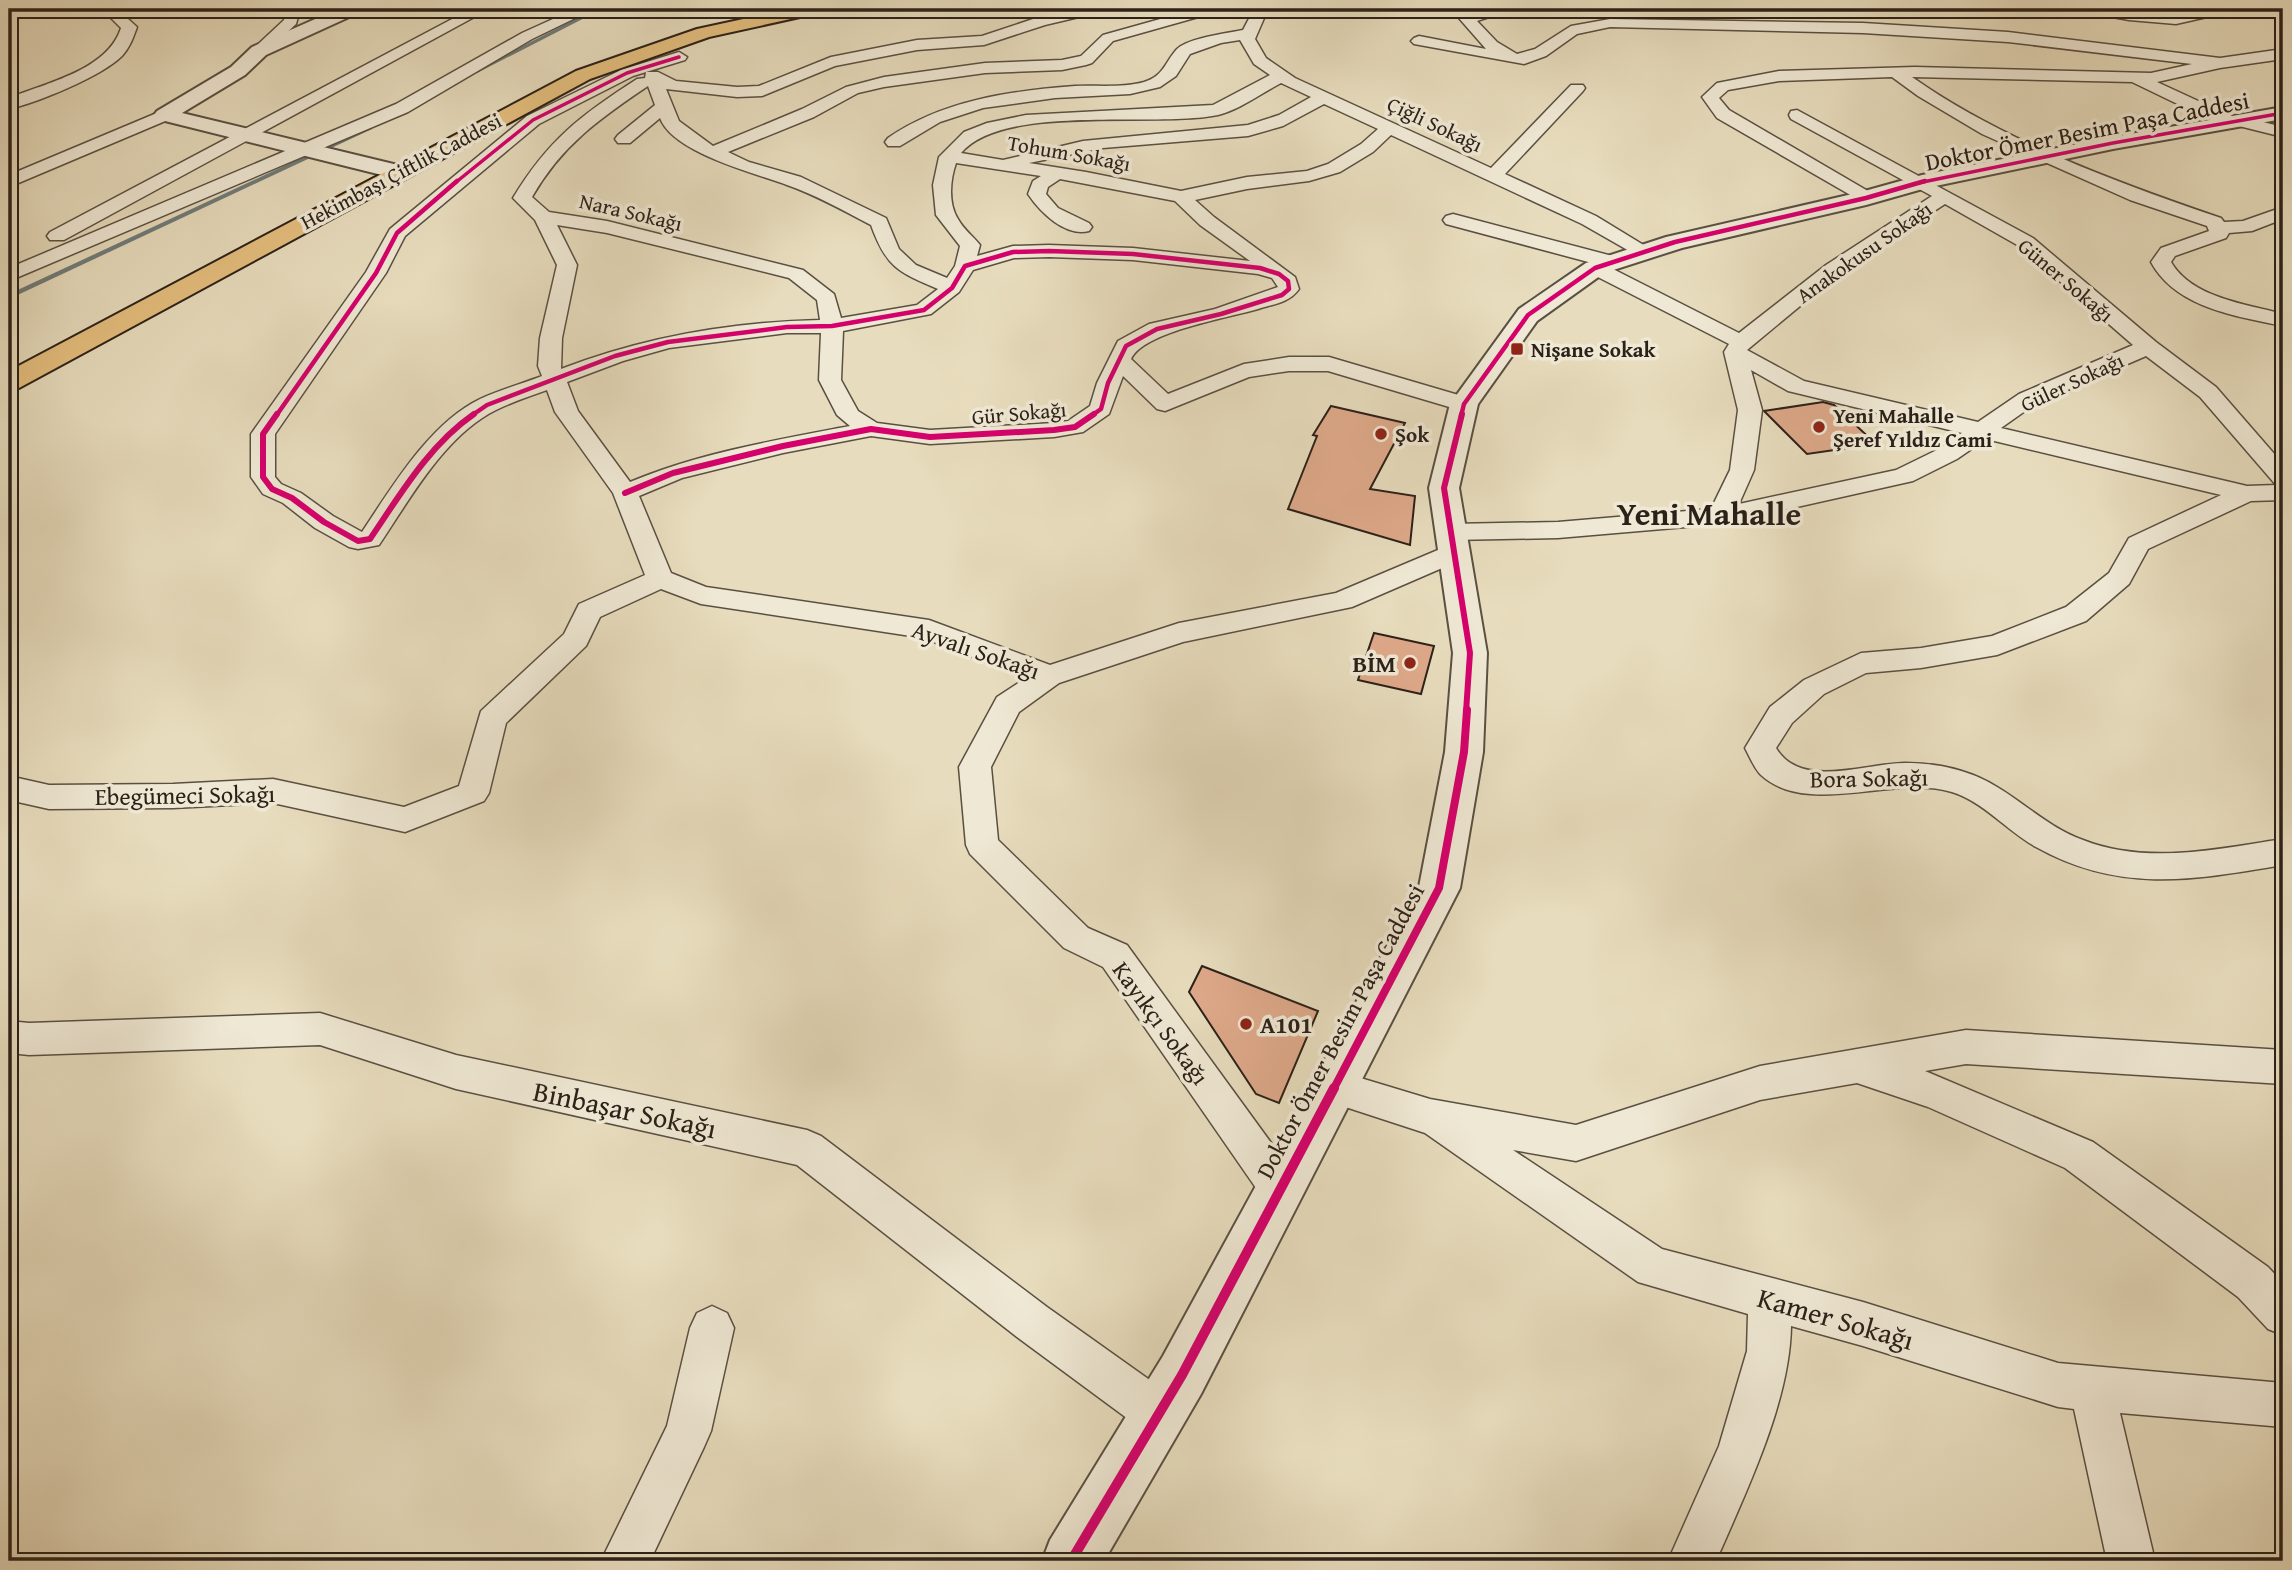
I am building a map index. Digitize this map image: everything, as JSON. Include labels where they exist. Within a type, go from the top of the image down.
[{"type":"main road","name":"Hekimbaşı Çiftlik Caddesi","points":[[9,382],[583,75],[704,33],[812,9]]},
{"type":"street","points":[[9,104],[73,78],[112,57],[124,44],[129,27],[108,9]]},
{"type":"street","points":[[9,182],[164,115],[238,71],[291,21],[293,9]]},
{"type":"street","points":[[259,51],[352,9]]},
{"type":"street","points":[[9,262],[482,9]]},
{"type":"street","points":[[9,275],[315,152],[402,108],[527,36],[587,9]]},
{"type":"street","points":[[652,75],[672,86],[737,92],[762,91],[831,62],[917,45],[984,40],[1041,21],[1095,9]]},
{"type":"street","points":[[713,152],[808,113],[852,90],[884,82],[985,68],[1062,65],[1086,60],[1108,38],[1211,9]]},
{"type":"street","points":[[894,142],[912,127],[947,113],[993,102],[1031,95],[1149,86],[1170,75],[1184,51],[1218,39],[1249,34],[1261,9]]},
{"type":"street","points":[[1463,14],[1499,9]]},
{"type":"street","points":[[2090,9],[2176,20],[2224,9]]},
{"type":"street","points":[[1463,14],[1508,57]]},
{"type":"street","points":[[1419,41],[1508,57],[1530,58],[1573,31],[1610,23],[1863,28],[2008,37],[2220,63]]},
{"type":"street","name":"Nara Sokağı","points":[[704,33],[679,57],[568,133],[538,168],[522,198],[543,217],[607,227],[796,274],[827,298],[832,326],[830,380],[849,415],[871,429]]},
{"type":"street","name":"Çiğli Sokağı","points":[[1249,34],[1247,39],[1260,61],[1281,76],[1589,220],[1618,261]]},
{"type":"street","points":[[1866,198],[1723,114],[1710,97],[1723,86],[1779,76],[1896,73],[2151,78],[2220,63],[2283,54]]},
{"type":"street","points":[[679,57],[627,72],[533,120],[397,233],[376,273],[263,434],[263,477],[272,489],[292,498],[324,522],[358,541],[370,539],[417,468],[462,422],[487,405],[615,356],[668,342],[787,327],[832,326],[924,310],[952,288],[965,266],[970,245],[947,217],[942,180],[948,157],[964,140],[996,127],[1026,120],[1216,110],[1281,76]]},
{"type":"street","points":[[1896,73],[1924,93],[1988,130],[2137,196],[2214,222],[2219,228],[2219,234],[2168,252],[2161,262],[2163,271],[2170,280],[2205,298],[2239,310],[2283,320]]},
{"type":"street","points":[[652,75],[671,124],[713,152],[743,166],[806,186],[879,222],[890,251],[909,269],[952,288]]},
{"type":"street","points":[[2136,78],[2234,122],[2283,132]]},
{"type":"street","points":[[1493,177],[1577,88]]},
{"type":"street","points":[[1005,165],[1043,151],[1259,128],[1294,115],[1323,97]]},
{"type":"street","points":[[624,139],[664,106]]},
{"type":"street","name":"Doktor Ömer Besim Paşa Caddesi","points":[[1071,1561],[1182,1375],[1439,888],[1464,752],[1470,653],[1444,488],[1464,404],[1528,315],[1618,261],[1675,242],[1866,198],[1934,189],[2113,143],[2283,113]]},
{"type":"street","name":"Güner Sokağı","points":[[1797,114],[2026,242],[2148,347]]},
{"type":"street","points":[[164,115],[398,172]]},
{"type":"street","points":[[1181,197],[1247,183],[1309,176],[1334,168],[1367,148],[1389,128]]},
{"type":"street","name":"Tohum Sokağı","points":[[948,157],[1056,173],[1181,197]]},
{"type":"street","points":[[1056,173],[1040,185],[1037,194],[1051,212],[1082,227]]},
{"type":"street","name":"Anakokusu Sokağı","points":[[1738,347],[1934,189]]},
{"type":"street","points":[[1181,197],[1207,222],[1279,274]]},
{"type":"street","points":[[2219,228],[2245,227],[2283,213]]},
{"type":"street","points":[[543,217],[567,264],[551,338],[549,366],[567,412],[625,493],[660,579]]},
{"type":"street","points":[[1453,220],[1618,261],[1796,386],[2247,494]]},
{"type":"street","points":[[965,266],[1013,252],[1049,251],[1133,254],[1260,268],[1279,274]]},
{"type":"street","name":"Gür Sokağı","points":[[625,493],[673,472],[871,429],[930,437],[1075,427],[1101,409],[1108,383],[1126,346],[1157,329],[1222,314],[1282,295],[1289,289],[1288,281],[1279,274]]},
{"type":"street","points":[[1721,516],[1742,470],[1749,410],[1738,347]]},
{"type":"street","name":"Güler Sokağı","points":[[1452,542],[1721,516],[1904,476],[1948,454],[2027,399],[2148,347],[2208,391],[2283,479]]},
{"type":"street","points":[[1119,360],[1165,404],[1244,371],[1289,364],[1329,364],[1464,404]]},
{"type":"street","name":"Bora Sokağı","points":[[2283,492],[2247,494],[2138,544],[2119,578],[2076,614],[1997,645],[1921,658],[1861,663],[1814,687],[1781,715],[1760,748],[1765,761],[1777,773],[1809,783],[1853,781],[1893,775],[1937,777],[1967,785],[1997,800],[2032,829],[2090,858],[2139,867],[2211,864],[2283,852]]},
{"type":"street","name":"Ayvalı Sokağı","points":[[660,579],[701,595],[929,629],[1049,676],[1179,633],[1342,601],[1452,542]]},
{"type":"street","name":"Ebegümeci Sokağı","points":[[9,788],[49,797],[173,796],[273,791],[405,820],[472,793],[492,719],[576,639],[589,611],[660,579]]},
{"type":"street","name":"Kayıkçı Sokağı","points":[[1049,676],[1007,705],[975,767],[982,845],[1076,938],[1115,956],[1279,1187]]},
{"type":"street","name":"Binbaşar Sokağı","points":[[9,1037],[29,1039],[320,1029],[456,1072],[807,1149],[1032,1322],[1159,1414]]},
{"type":"street","points":[[1334,1087],[1430,1117],[1576,1143],[1759,1083],[1966,1047],[2283,1068]]},
{"type":"street","points":[[1857,1066],[1936,1092],[2079,1155],[2253,1282],[2283,1314]]},
{"type":"street","name":"Kamer Sokağı","points":[[1430,1117],[1653,1267],[1863,1324],[2058,1385],[2283,1405]]},
{"type":"street","points":[[1692,1561],[1741,1450],[1769,1351],[1770,1299]]},
{"type":"street","points":[[625,1561],[688,1431],[712,1328]]},
{"type":"street","points":[[2092,1388],[2131,1561]]},
{"type":"building","name":"Yeni Mahalle Şeref Yıldız Cami","points":[[1823,402],[1834,405],[1876,444],[1807,454],[1764,411]]},
{"type":"building","points":[[1331,406],[1405,423],[1370,489],[1415,496],[1410,545],[1288,509],[1317,436],[1313,435]]},
{"type":"building","points":[[1374,633],[1434,646],[1421,694],[1358,680]]},
{"type":"building","points":[[1202,966],[1318,1011],[1279,1103],[1256,1094],[1189,992]]},
{"type":"waterway","points":[[475,72],[599,9]]},
{"type":"waterway","points":[[9,297],[370,128]]},
{"type":"cycle path","points":[[625,493],[673,473],[783,446],[871,429],[930,437],[1075,427],[1101,409],[1108,383],[1126,346],[1157,329],[1221,314],[1282,295],[1289,289],[1288,281],[1279,274],[1260,268],[1133,254],[1013,252],[965,266],[952,288],[924,310],[832,326],[787,327],[668,342],[615,356],[487,405],[462,422],[417,469],[370,539],[358,541],[324,522],[292,498],[272,489],[263,477],[263,434],[376,273],[397,233],[533,120],[627,73],[679,57]]},
{"type":"cycle path","points":[[1071,1561],[1182,1375],[1439,888],[1464,752],[1470,653],[1444,488],[1464,404],[1528,315],[1595,268],[1675,242],[1866,198],[1922,182],[2113,143],[2283,113]]},
{"type":"place","name":"Nişane Sokak","points":[[1517,349]]},
{"type":"place","name":"Yeni Mahalle Şeref Yıldız Cami","points":[[1819,427]]},
{"type":"place","name":"Şok","points":[[1381,434]]},
{"type":"place","name":"BİM","points":[[1410,663]]},
{"type":"place","name":"A101","points":[[1246,1024]]},
{"type":"district","name":"Yeni Mahalle","points":[[1709,513]]}]
